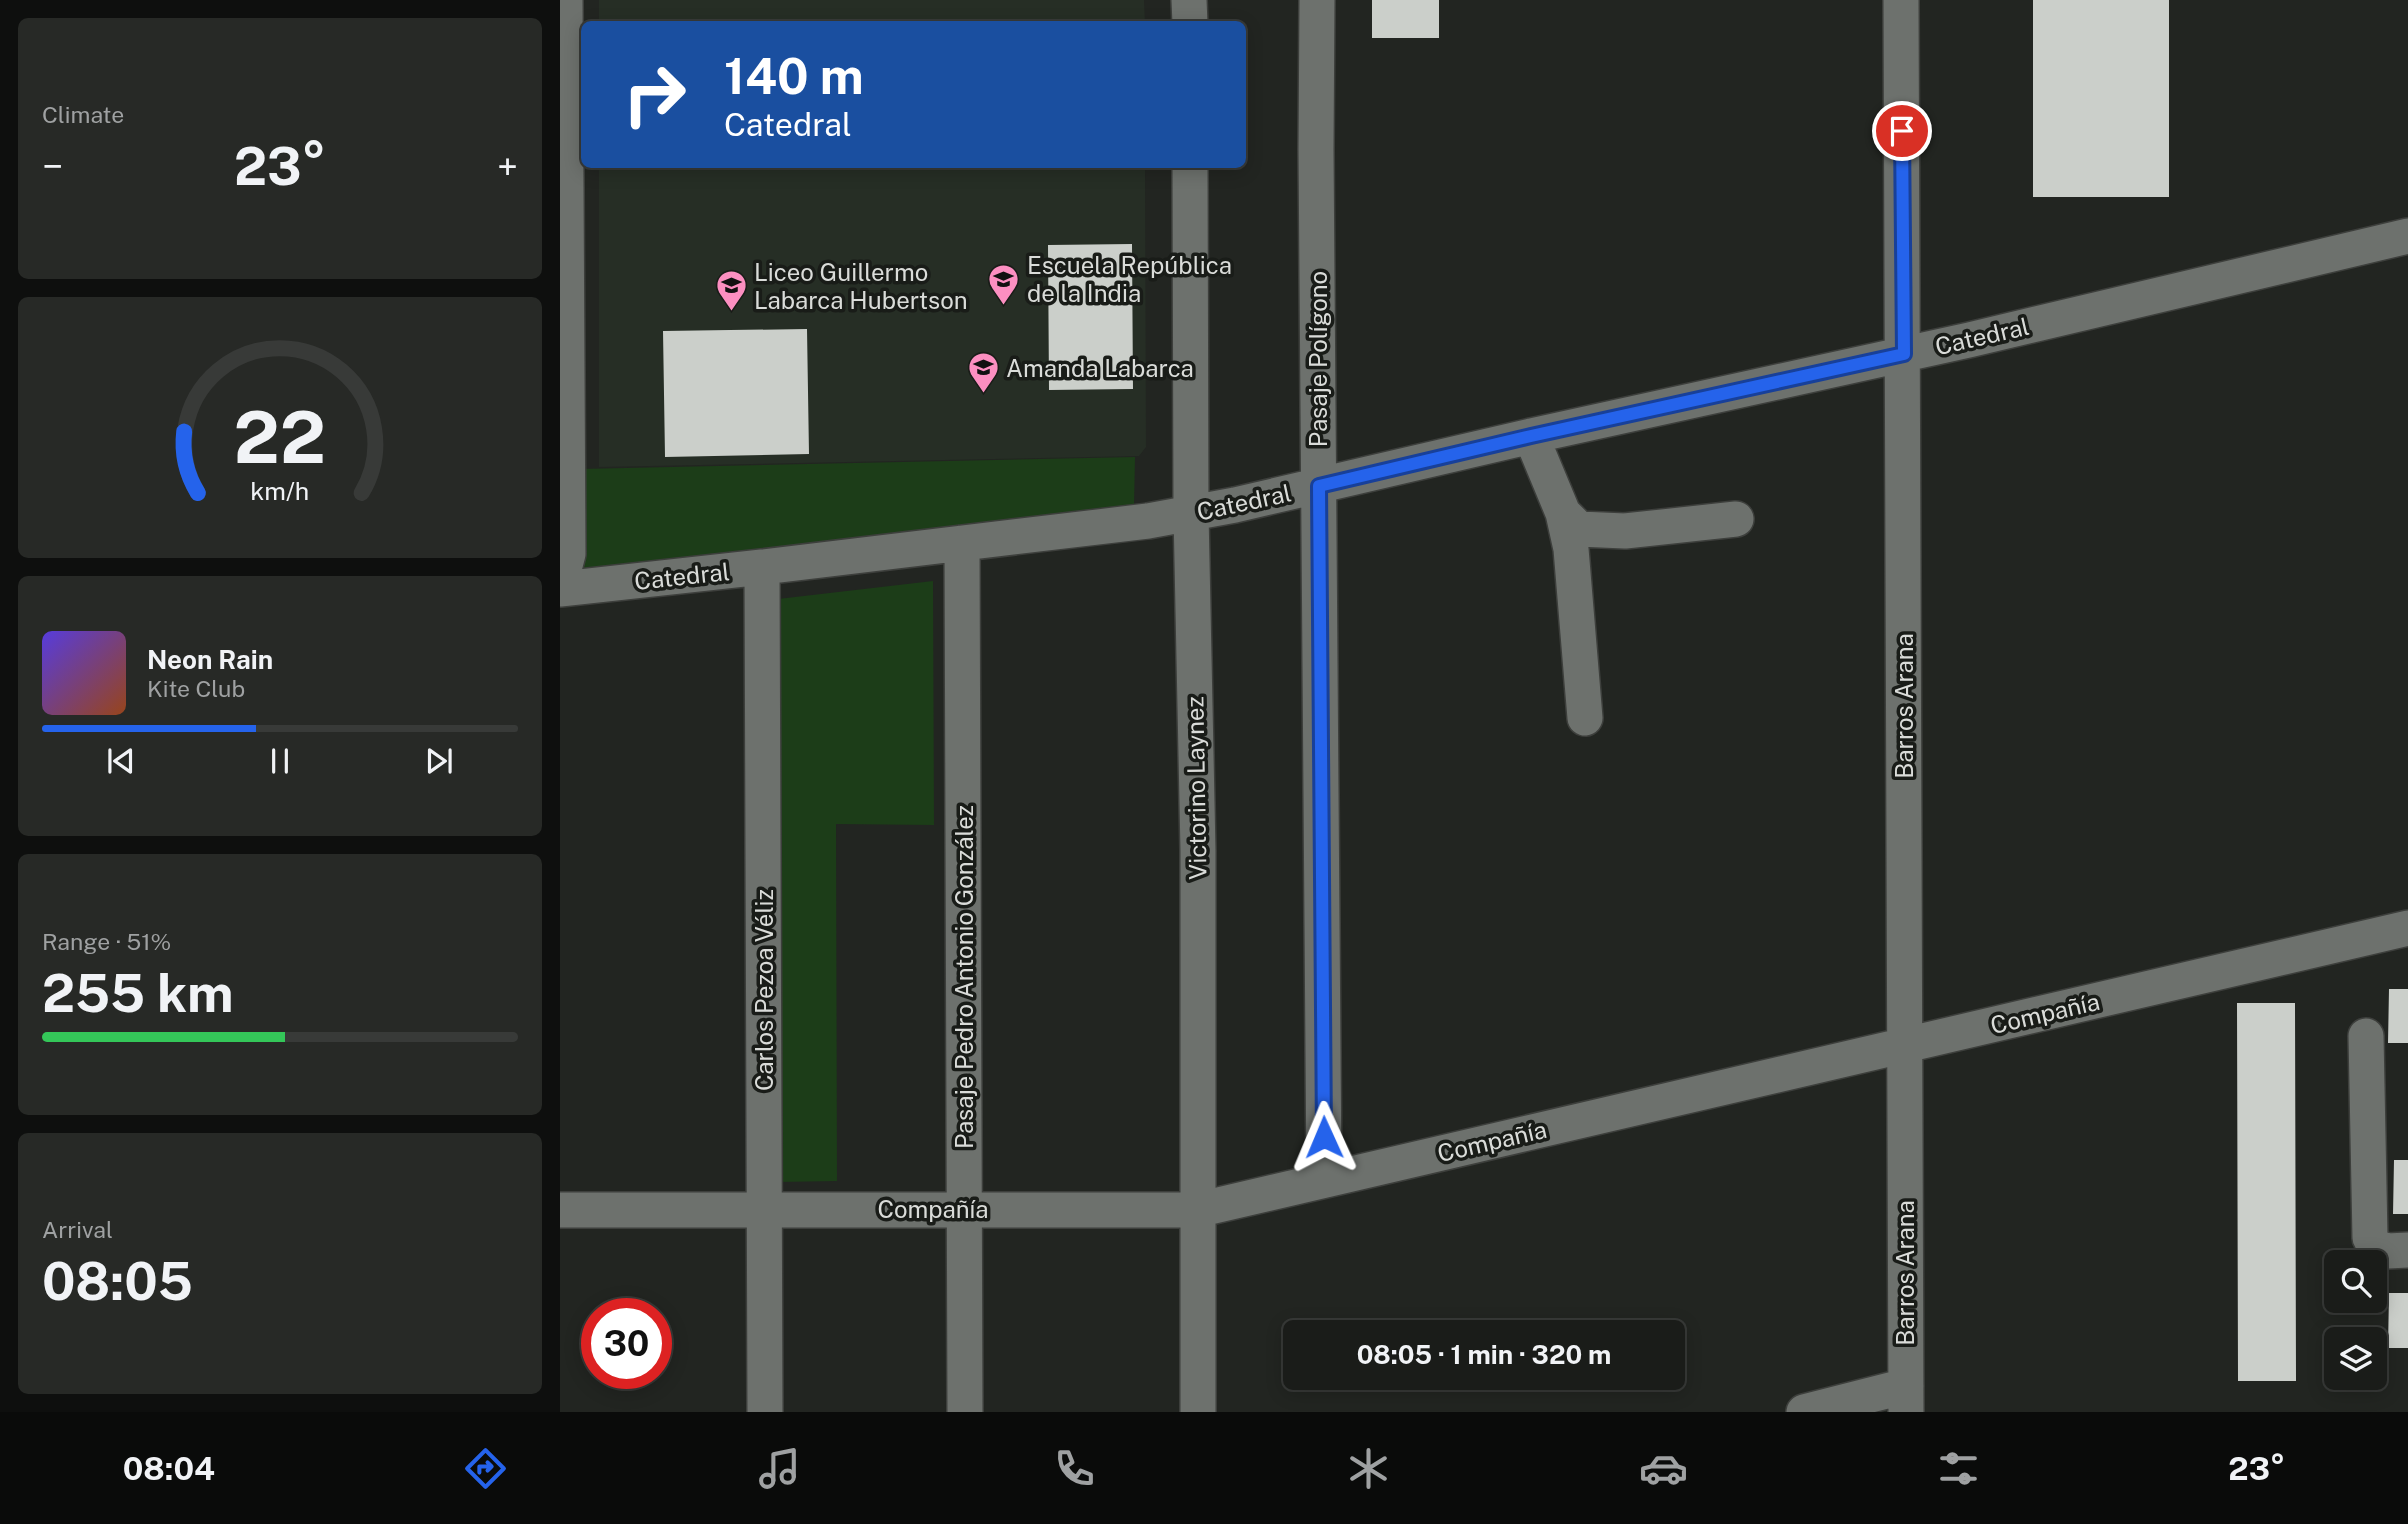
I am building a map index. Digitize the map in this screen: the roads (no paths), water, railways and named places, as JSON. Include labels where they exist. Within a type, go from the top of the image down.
[{"type":"street","points":[[560,587],[568,554],[565,0]]},
{"type":"street","points":[[1189,0],[1189,21]]},
{"type":"street","name":"Pasaje Polígono","points":[[1317,0],[1324,1180]]},
{"type":"street","name":"Barros Arana","points":[[1901,0],[1906,1399]]},
{"type":"street","name":"Victorino Laynez","points":[[1190,168],[1191,513],[1198,852],[1198,1412]]},
{"type":"street","name":"Catedral","points":[[560,587],[762,567],[1148,521],[1191,513],[1904,354],[2408,236]]},
{"type":"street","points":[[1531,436],[1563,513],[1571,549],[1586,718]]},
{"type":"street","points":[[1563,513],[1579,529],[1625,531],[1736,519]]},
{"type":"street","name":"Pasaje Pedro Antonio González","points":[[962,543],[965,1412]]},
{"type":"street","name":"Carlos Pezoa Véliz","points":[[762,567],[765,1412]]},
{"type":"street","name":"Compañía","points":[[560,1210],[1197,1210],[2408,928]]},
{"type":"street","points":[[2367,1036],[2370,1238],[2377,1248],[2388,1251],[2408,1250]]},
{"type":"street","points":[[1804,1412],[1906,1399]]},
{"type":"place","name":"Escuela República de la India","points":[[1004,306]]},
{"type":"place","name":"Liceo Guillermo Labarca Hubertson","points":[[731,313]]},
{"type":"place","name":"Amanda Labarca","points":[[983,395]]}]
